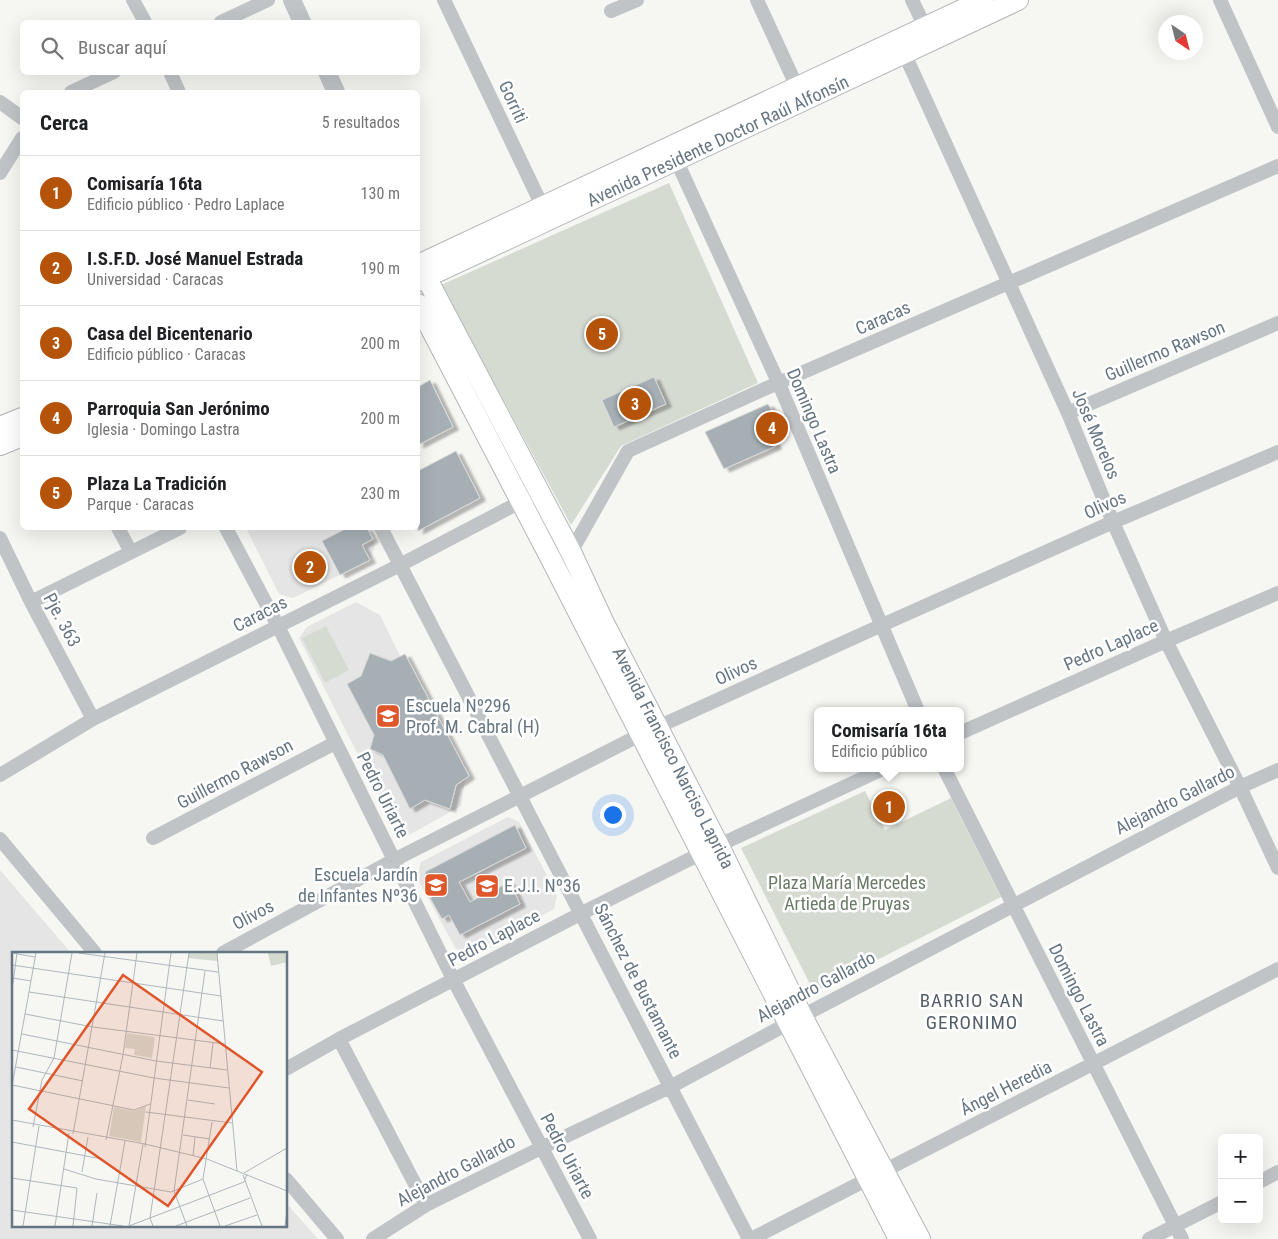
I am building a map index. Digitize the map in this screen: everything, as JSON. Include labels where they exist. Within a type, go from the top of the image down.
[{"type":"main road","name":"Avenida Presidente Doctor Raúl Alfonsín","points":[[420,269],[674,154],[901,46],[925,27],[983,0]]},
{"type":"main road","name":"Avenida Presidente Doctor Raúl Alfonsín","points":[[674,154],[797,87],[1018,0]]},
{"type":"main road","name":"Avenida Francisco Narciso Laprida","points":[[420,269],[571,552],[603,621],[649,731]]},
{"type":"main road","name":"Avenida Francisco Narciso Laprida","points":[[420,308],[520,502],[649,731],[877,1176],[920,1239]]},
{"type":"main road","points":[[0,426],[20,419]]},
{"type":"main road","points":[[0,445],[20,437]]},
{"type":"main road","name":"Avenida Francisco Narciso Laprida","points":[[877,1176],[899,1239]]},
{"type":"street","points":[[133,0],[144,20]]},
{"type":"street","points":[[225,20],[268,0]]},
{"type":"street","points":[[292,0],[301,20]]},
{"type":"street","name":"Gorriti","points":[[444,0],[545,213]]},
{"type":"street","points":[[611,11],[637,0]]},
{"type":"street","points":[[757,0],[797,87]]},
{"type":"street","points":[[912,0],[925,27]]},
{"type":"street","points":[[1220,0],[1278,127]]},
{"type":"street","name":"José Morelos","points":[[901,46],[1068,413],[1113,522],[1166,641],[1240,787],[1278,868]]},
{"type":"street","points":[[75,90],[108,75]]},
{"type":"street","points":[[171,75],[178,90]]},
{"type":"street","points":[[328,75],[335,90]]},
{"type":"street","points":[[0,102],[20,117]]},
{"type":"street","points":[[0,173],[20,141]]},
{"type":"street","name":"Domingo Lastra","points":[[674,154],[779,384],[916,707]]},
{"type":"street","name":"Caracas","points":[[571,552],[628,451],[1278,166]]},
{"type":"street","name":"Guillermo Rawson","points":[[1068,413],[1278,323]]},
{"type":"street","name":"Olivos","points":[[225,952],[394,860],[649,731],[1113,522],[1278,452]]},
{"type":"street","name":"Caracas","points":[[0,775],[93,719],[400,565],[540,492]]},
{"type":"street","points":[[119,530],[131,552]]},
{"type":"street","points":[[32,602],[176,530]]},
{"type":"street","name":"Pedro Uriarte","points":[[227,530],[278,626],[454,981],[590,1239]]},
{"type":"street","name":"Sánchez de Bustamante","points":[[382,530],[582,912],[670,1087],[750,1239]]},
{"type":"street","name":"Pje. 363","points":[[0,538],[93,719]]},
{"type":"street","points":[[552,561],[571,552]]},
{"type":"street","name":"Pedro Laplace","points":[[964,732],[1166,641],[1278,594]]},
{"type":"street","name":"Guillermo Rawson","points":[[153,838],[336,743]]},
{"type":"street","name":"Alejandro Gallardo","points":[[373,1239],[426,1205],[670,1087],[1013,905],[1240,787],[1278,770]]},
{"type":"street","name":"Pedro Laplace","points":[[288,1068],[339,1039],[454,981],[582,912],[876,772]]},
{"type":"street","name":"Domingo Lastra","points":[[946,772],[1182,1239]]},
{"type":"street","points":[[0,839],[94,952]]},
{"type":"street","name":"Ángel Heredia","points":[[750,1239],[877,1176],[1278,969]]},
{"type":"street","points":[[339,1039],[426,1205]]},
{"type":"street","points":[[1263,1180],[1278,1172]]},
{"type":"street","points":[[288,1181],[337,1239]]},
{"type":"street","points":[[1149,1239],[1218,1204]]},
{"type":"shaded area","points":[[247,530],[369,530],[375,546],[370,560],[293,598],[279,594]]},
{"type":"shaded area","name":"Escuela Nº296 Prof. M. Cabral (H)","points":[[356,602],[380,615],[400,656],[405,654],[469,776],[465,779],[461,806],[409,835],[395,828],[299,638],[307,627]]},
{"type":"shaded area","name":"E.J.I. Nº36","points":[[508,817],[519,822],[557,895],[554,909],[471,953],[456,949],[417,878],[421,862]]},
{"type":"shaded area","points":[[0,870],[70,952],[12,952],[12,1226],[288,1226],[288,1205],[318,1239],[0,1239]]},
{"type":"green space","points":[[669,183],[758,383],[621,446],[571,525],[441,285]]},
{"type":"green space","points":[[326,626],[349,670],[325,683],[302,638]]},
{"type":"green space","name":"Plaza María Mercedes Artieda de Pruyas","points":[[865,791],[885,830],[951,798],[1001,897],[814,992],[741,848]]},
{"type":"building","points":[[654,377],[666,404],[614,427],[602,400]]},
{"type":"building","points":[[430,380],[453,427],[420,444],[420,386]]},
{"type":"building","points":[[768,404],[779,422],[782,434],[773,439],[776,446],[724,469],[705,432]]},
{"type":"building","points":[[456,451],[480,498],[420,530],[420,470]]},
{"type":"building","points":[[343,530],[368,530],[373,539],[362,545],[370,560],[340,575],[322,541]]},
{"type":"building","name":"Escuela Nº296 Prof. M. Cabral (H)","points":[[370,653],[391,661],[405,654],[469,776],[456,785],[450,809],[425,800],[410,809],[383,755],[370,749],[374,735],[347,684],[361,676]]},
{"type":"building","name":"Escuela Jardín de Infantes Nº36","points":[[515,825],[526,848],[459,882],[470,902],[510,882],[520,904],[460,935],[449,915],[442,919],[430,898],[438,894],[425,872]]},
{"type":"place","name":"Plaza La Tradición","points":[[602,334]]},
{"type":"place","name":"Casa del Bicentenario","points":[[635,404]]},
{"type":"place","name":"Parroquia San Jerónimo","points":[[772,428]]},
{"type":"place","name":"I.S.F.D. José Manuel Estrada","points":[[310,567]]},
{"type":"place","name":"Escuela Nº296 Prof. M. Cabral (H)","points":[[388,716]]},
{"type":"place","name":"Comisaría 16ta","points":[[889,807]]},
{"type":"place","name":"Escuela Jardín de Infantes Nº36","points":[[436,885]]},
{"type":"place","name":"E.J.I. Nº36","points":[[487,886]]},
{"type":"district","name":"BARRIO SAN GERONIMO","points":[[972,1011]]}]
